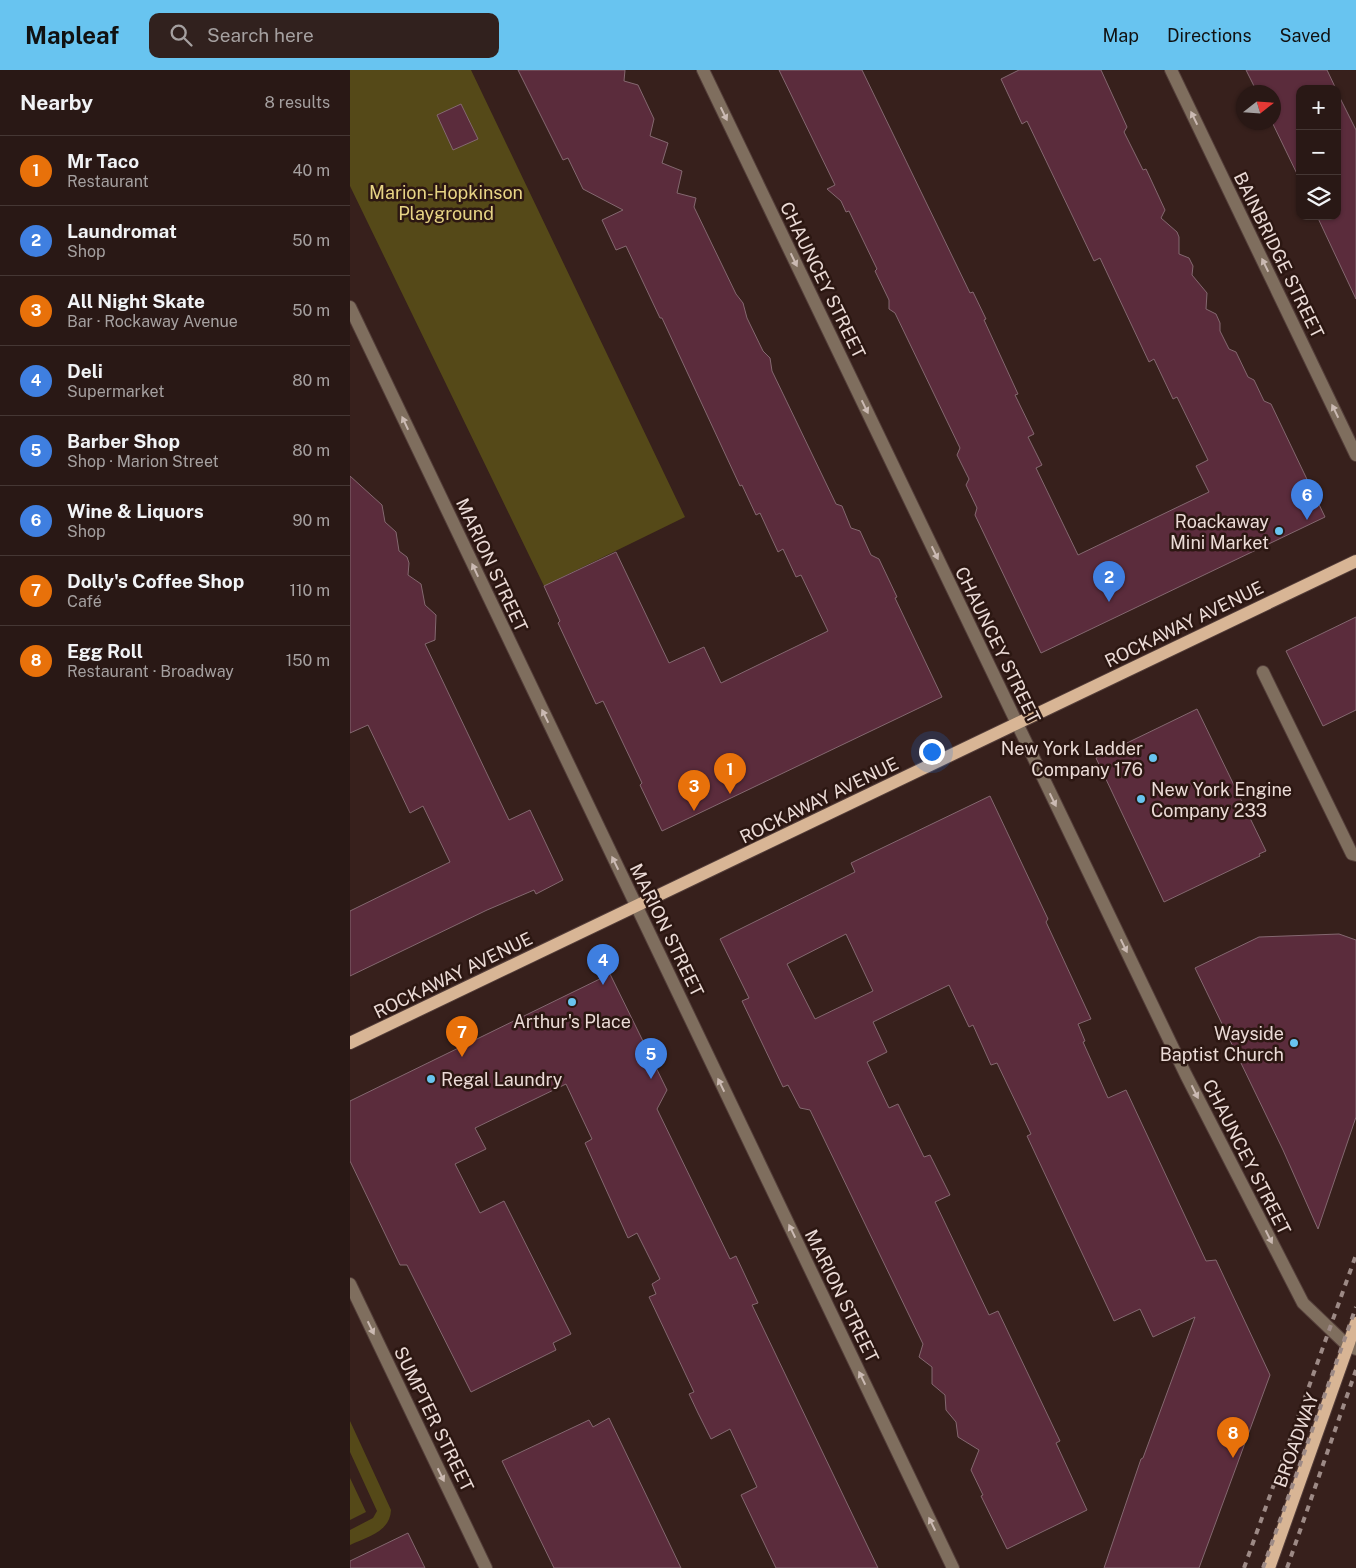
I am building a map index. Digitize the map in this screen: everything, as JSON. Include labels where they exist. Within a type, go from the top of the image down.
[{"type":"main road","name":"ROCKAWAY AVENUE","points":[[350,1044],[1356,560]]},
{"type":"main road","name":"BROADWAY","points":[[1269,1568],[1352,1347],[1356,1323]]},
{"type":"street","name":"CHAUNCEY STREET","points":[[703,70],[1186,1075],[1303,1303],[1352,1347]]},
{"type":"street","name":"BAINBRIDGE STREET","points":[[1171,70],[1356,455]]},
{"type":"street","name":"MARION STREET","points":[[350,308],[953,1568]]},
{"type":"street","points":[[1264,672],[1352,854],[1356,855]]},
{"type":"street","name":"SUMPTER STREET","points":[[350,1284],[486,1568]]},
{"type":"green space","name":"Marion-Hopkinson Playground","points":[[350,70],[471,70],[685,517],[544,586],[350,186]]},
{"type":"green space","points":[[350,1421],[391,1510],[387,1524],[382,1529],[350,1545],[350,1530],[373,1518],[377,1511],[350,1452]]},
{"type":"green space","points":[[350,1478],[366,1512],[350,1520]]},
{"type":"building","points":[[518,70],[625,70],[624,81],[638,85],[654,119],[650,136],[668,143],[662,163],[682,171],[677,193],[696,198],[694,207],[736,294],[743,303],[747,318],[763,351],[770,358],[772,371],[836,504],[842,506],[851,528],[860,531],[871,555],[879,559],[897,597],[895,598],[942,697],[662,831],[640,785],[642,783],[603,701],[596,704],[558,623],[560,621],[544,586],[616,552],[669,663],[704,647],[721,683],[828,631],[801,575],[796,577],[783,549],[778,552],[760,513],[756,515],[742,485],[740,486],[662,318],[660,318],[626,246],[616,250],[602,220],[623,210],[583,189],[568,158],[563,160]]},
{"type":"building","points":[[779,70],[862,70],[970,293],[973,292],[986,319],[984,320],[1018,394],[1015,395],[1034,434],[1028,437],[1042,465],[1036,468],[1078,555],[1209,492],[1196,466],[1208,460],[1177,397],[1173,399],[1154,359],[1149,362],[1100,258],[1094,261],[1027,121],[1022,124],[1001,79],[1019,70],[1101,70],[1127,127],[1124,132],[1143,170],[1146,169],[1165,210],[1161,218],[1177,232],[1179,237],[1179,254],[1189,258],[1193,266],[1192,275],[1207,293],[1206,309],[1216,314],[1220,323],[1220,331],[1229,349],[1236,352],[1248,377],[1254,380],[1264,401],[1271,404],[1325,517],[1041,653],[975,515],[977,508],[966,485],[969,479],[957,455],[960,448],[895,313],[889,309],[889,300],[875,271],[877,269],[849,211],[846,212],[841,201],[827,189],[835,185]]},
{"type":"building","points":[[1246,70],[1327,70],[1334,85],[1296,85],[1296,172],[1276,130],[1281,130],[1281,85],[1254,85]]},
{"type":"building","points":[[1341,100],[1356,130],[1356,299],[1319,220],[1341,220]]},
{"type":"building","points":[[461,104],[478,139],[453,150],[437,115]]},
{"type":"building","points":[[350,476],[382,505],[385,522],[396,532],[399,551],[407,557],[409,563],[408,575],[421,584],[425,605],[436,615],[435,640],[425,644],[509,820],[530,810],[563,880],[536,894],[534,890],[487,910],[350,976],[350,911],[450,862],[423,806],[410,813],[368,725],[350,733]]},
{"type":"building","points":[[1356,617],[1356,710],[1323,726],[1286,651]]},
{"type":"building","points":[[1197,709],[1266,851],[1259,854],[1260,856],[1164,902],[1096,758]]},
{"type":"building","points":[[990,796],[1048,919],[1046,922],[1091,1019],[1078,1024],[1085,1041],[1083,1042],[1108,1098],[1126,1090],[1206,1261],[1216,1260],[1270,1375],[1199,1568],[1104,1568],[1141,1459],[1143,1458],[1195,1317],[1153,1337],[1140,1309],[1114,1321],[1027,1136],[1031,1134],[997,1063],[991,1065],[973,1025],[969,1027],[949,985],[873,1022],[887,1052],[867,1062],[889,1108],[898,1104],[924,1157],[930,1155],[950,1195],[935,1202],[989,1315],[998,1311],[1060,1441],[1056,1443],[1087,1510],[1007,1549],[981,1496],[983,1495],[971,1470],[979,1450],[958,1437],[956,1422],[946,1410],[945,1395],[932,1384],[932,1367],[919,1357],[923,1344],[810,1110],[800,1108],[788,1085],[783,1087],[742,1001],[749,998],[720,939],[855,872],[851,863]],"holes":[[[846,934],[873,991],[815,1019],[787,964]]]},
{"type":"building","name":"Wayside Baptist Church","points":[[1339,934],[1356,940],[1356,1117],[1318,1229],[1283,1150],[1195,968],[1259,937]]},
{"type":"building","points":[[610,974],[667,1090],[657,1109],[730,1259],[736,1256],[758,1303],[752,1305],[878,1568],[776,1568],[741,1495],[757,1487],[730,1429],[711,1439],[698,1413],[689,1394],[694,1392],[649,1297],[656,1294],[652,1284],[660,1279],[637,1233],[628,1238],[585,1143],[592,1139],[566,1084],[475,1128],[486,1149],[455,1164],[480,1213],[504,1201],[571,1334],[553,1343],[556,1350],[471,1392],[407,1265],[400,1265],[350,1161],[350,1101]]},
{"type":"building","points":[[609,1418],[681,1568],[554,1568],[502,1461],[589,1420],[593,1427]]},
{"type":"building","points":[[408,1533],[425,1568],[350,1568],[350,1561]]},
{"type":"railway","points":[[1244,1568],[1356,1255]]},
{"type":"railway","points":[[1263,1568],[1356,1307]]},
{"type":"railway","points":[[1287,1568],[1356,1370]]},
{"type":"place","name":"Wine & Liquors","points":[[1307,520]]},
{"type":"place","name":"Roackaway Mini Market","points":[[1279,531]]},
{"type":"place","name":"Laundromat","points":[[1109,602]]},
{"type":"place","name":"New York Ladder Company 176","points":[[1153,758]]},
{"type":"place","name":"Mr Taco","points":[[730,794]]},
{"type":"place","name":"New York Engine Company 233","points":[[1141,799]]},
{"type":"place","name":"All Night Skate","points":[[694,811]]},
{"type":"place","name":"Deli","points":[[603,985]]},
{"type":"place","name":"Arthur's Place","points":[[572,1002]]},
{"type":"place","name":"Wayside Baptist Church","points":[[1294,1043]]},
{"type":"place","name":"Dolly's Coffee Shop","points":[[462,1057]]},
{"type":"place","name":"Regal Laundry","points":[[431,1079]]},
{"type":"place","name":"Barber Shop","points":[[651,1079]]},
{"type":"place","name":"Egg Roll","points":[[1233,1458]]}]
